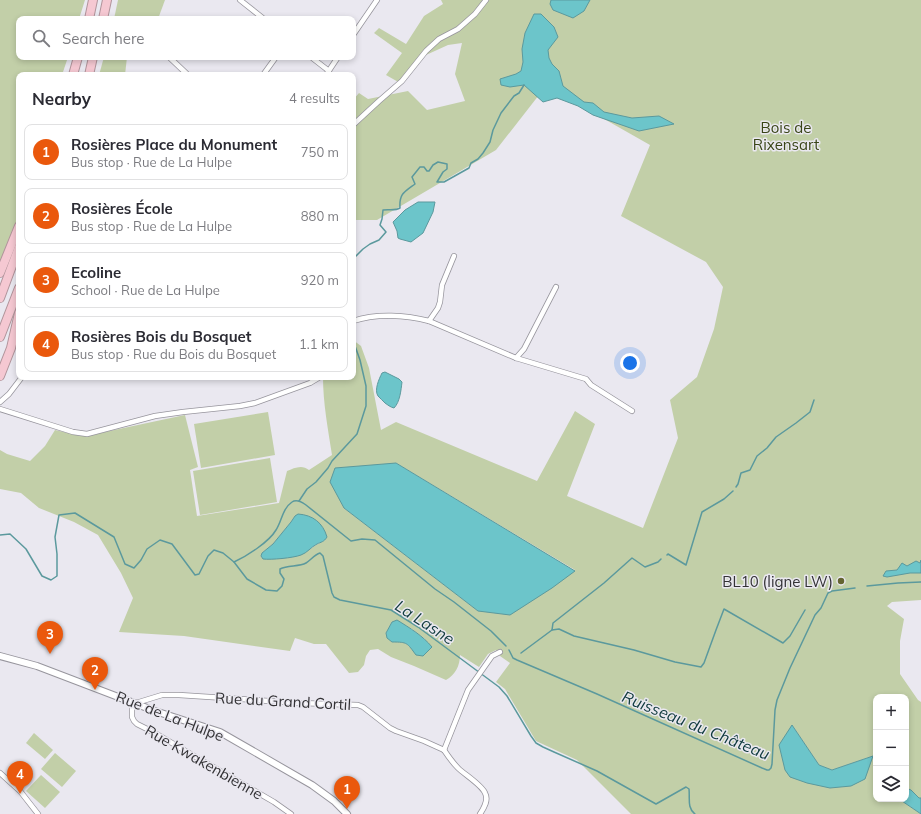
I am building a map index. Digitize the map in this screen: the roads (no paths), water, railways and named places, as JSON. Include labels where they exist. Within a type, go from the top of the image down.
[{"type":"highway","points":[[90,16],[93,0]]},
{"type":"highway","points":[[104,16],[107,0]]},
{"type":"highway","points":[[75,72],[77,60]]},
{"type":"highway","points":[[90,72],[92,60]]},
{"type":"highway","points":[[0,273],[16,233]]},
{"type":"highway","points":[[0,298],[16,255]]},
{"type":"highway","points":[[0,337],[16,296]]},
{"type":"highway","points":[[0,376],[11,348],[16,326]]},
{"type":"street","points":[[240,0],[260,16]]},
{"type":"street","points":[[356,31],[377,0]]},
{"type":"street","points":[[356,122],[402,81],[426,51],[439,39],[458,29],[475,14],[486,0]]},
{"type":"street","points":[[172,60],[185,72]]},
{"type":"street","points":[[265,72],[274,60]]},
{"type":"street","points":[[314,60],[327,72]]},
{"type":"street","points":[[329,72],[336,60]]},
{"type":"street","points":[[429,321],[438,308],[442,285],[454,256]]},
{"type":"street","points":[[516,358],[528,343],[556,287]]},
{"type":"street","points":[[356,320],[360,318],[386,316],[416,318],[429,321],[516,358],[586,379],[632,412]]},
{"type":"street","points":[[0,402],[9,394],[20,380]]},
{"type":"street","points":[[0,409],[73,432],[87,434],[156,416],[255,403],[315,380]]},
{"type":"street","points":[[480,814],[486,803],[486,794],[458,768],[444,750],[468,690],[492,656],[500,652]]},
{"type":"street","name":"Rue de La Hulpe","points":[[0,656],[37,666],[156,711],[220,732],[312,785],[334,801],[347,814]]},
{"type":"street","name":"Rue du Grand Cortil","points":[[134,703],[162,695],[179,695],[300,703],[358,705],[363,707],[390,728],[444,750]]},
{"type":"street","name":"Rue Kwakenbienne","points":[[134,703],[132,716],[137,724],[268,798],[291,814]]},
{"type":"street","points":[[0,773],[20,791],[38,814]]},
{"type":"water","points":[[551,0],[590,0],[584,11],[573,18],[553,10],[550,4]]},
{"type":"water","points":[[534,14],[541,14],[554,27],[558,37],[548,50],[549,58],[552,64],[559,71],[563,86],[584,102],[593,103],[604,112],[632,118],[659,116],[674,124],[639,131],[593,115],[578,106],[557,98],[543,102],[524,85],[510,87],[501,85],[500,79],[521,71],[523,62],[522,49],[525,33]]},
{"type":"water","points":[[418,202],[435,202],[433,212],[423,233],[411,242],[398,238],[393,222],[405,210]]},
{"type":"water","points":[[385,372],[402,382],[399,399],[394,408],[385,403],[377,394],[378,381],[382,373]]},
{"type":"water","points":[[396,463],[575,571],[510,615],[478,611],[344,508],[330,482],[335,468]]},
{"type":"water","points":[[298,514],[308,516],[317,521],[325,532],[327,537],[326,539],[301,555],[263,559],[261,556],[262,553],[273,544]]},
{"type":"water","points":[[921,560],[921,573],[910,573],[887,577],[883,576],[886,571],[897,570],[902,563],[907,566],[916,561],[920,563]]},
{"type":"water","points":[[397,620],[411,629],[432,647],[423,656],[416,655],[407,644],[392,642],[387,638],[386,633],[392,622]]},
{"type":"water","points":[[792,725],[819,765],[832,770],[873,756],[865,779],[851,786],[830,788],[807,783],[790,777],[785,770],[779,745]]},
{"type":"water","points":[[909,789],[921,798],[921,814],[903,802],[909,802]]},
{"type":"waterway","points":[[356,256],[370,244],[379,240],[386,232],[380,225],[383,210],[394,210],[400,208],[401,196],[415,184],[412,177],[420,167],[424,167],[427,171],[429,171],[433,165],[438,162],[447,164],[447,169],[443,172],[437,182],[444,182],[469,168],[471,163],[478,159],[490,142],[493,130],[501,113],[514,96],[519,93],[524,85]]},
{"type":"waterway","points":[[299,501],[307,489],[316,482],[332,461],[357,434],[366,406],[366,386],[356,349]]},
{"type":"waterway","points":[[736,487],[741,473],[750,470],[757,456],[767,448],[776,437],[810,412],[814,400]]},
{"type":"waterway","points":[[667,555],[668,554],[686,565],[702,512],[724,499],[733,491]]},
{"type":"waterway","name":"Ruisseau du Château","points":[[234,562],[263,544],[273,535],[286,508],[294,501],[299,501],[351,541],[362,539],[375,540],[435,589],[491,631],[506,646]]},
{"type":"waterway","name":"La Lasne","points":[[0,535],[10,534],[26,549],[42,576],[51,580],[57,576],[55,537],[59,515],[75,513],[114,537],[125,564],[134,568],[141,560],[147,549],[160,540],[172,544],[195,575],[199,574],[208,556],[214,550],[223,553],[234,562],[247,579],[266,590],[277,591],[282,586],[284,579],[280,573],[280,569],[303,564],[320,553],[323,556],[334,597],[340,600],[391,610],[418,627],[499,687],[507,696],[536,743],[597,771],[656,804],[686,787],[689,789],[689,803],[692,812],[695,814]]},
{"type":"waterway","points":[[521,653],[552,630],[553,623],[604,583],[632,558],[645,567],[658,562],[661,559]]},
{"type":"waterway","name":"Ruisseau du Château","points":[[867,586],[921,582]]},
{"type":"waterway","name":"Ruisseau du Château","points":[[509,650],[513,658],[517,660],[769,770],[772,764],[775,710],[777,700],[815,615],[821,608],[828,593],[832,591],[855,588]]},
{"type":"waterway","points":[[552,630],[559,629],[574,636],[634,650],[675,662],[701,667],[704,663],[724,609],[783,643],[790,636],[805,610]]},
{"type":"place","name":"BL10 (ligne LW)","points":[[841,581]]},
{"type":"place","name":"Ecoline","points":[[50,654]]},
{"type":"place","name":"Rosières École","points":[[95,690]]},
{"type":"place","name":"Rosières Bois du Bosquet","points":[[20,794]]},
{"type":"place","name":"Rosières Place du Monument","points":[[347,809]]},
{"type":"park label","name":"Bois de Rixensart","points":[[786,136]]}]
